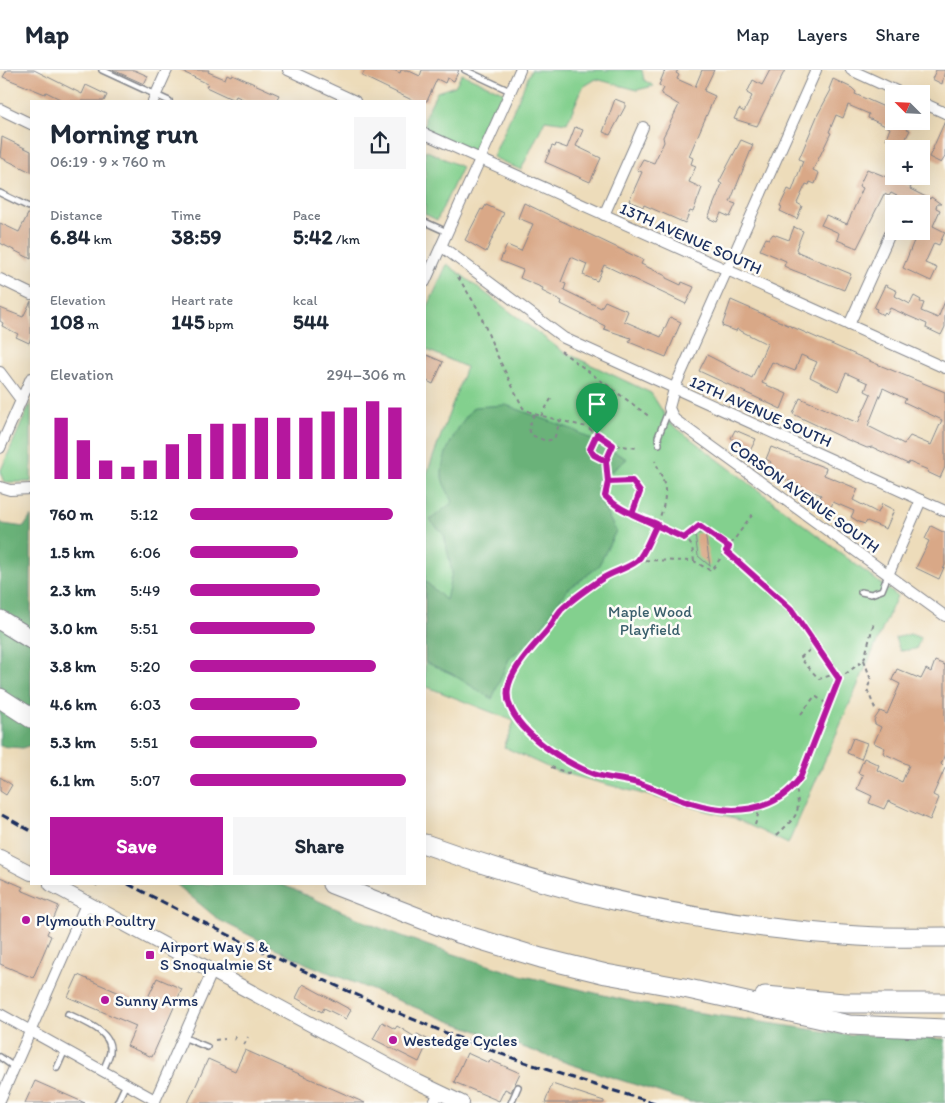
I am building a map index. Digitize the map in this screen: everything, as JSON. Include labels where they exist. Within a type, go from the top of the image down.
[{"type":"highway","points":[[0,698],[30,717]]},
{"type":"highway","points":[[426,844],[485,866],[653,908],[759,926],[858,936],[945,937]]},
{"type":"highway","points":[[335,885],[458,933],[541,958],[606,974],[684,988],[849,1025],[945,1030]]},
{"type":"highway","points":[[684,988],[844,1003],[945,1003]]},
{"type":"main road","points":[[0,857],[30,872]]},
{"type":"main road","points":[[53,885],[87,902],[436,1098],[462,1103]]},
{"type":"street","points":[[154,98],[167,70]]},
{"type":"street","points":[[288,70],[354,100]]},
{"type":"street","points":[[426,280],[520,70]]},
{"type":"street","points":[[669,408],[674,389],[816,70]]},
{"type":"street","points":[[851,70],[885,86]]},
{"type":"street","points":[[930,106],[945,113]]},
{"type":"street","points":[[0,109],[30,124]]},
{"type":"street","points":[[604,215],[643,126]]},
{"type":"street","name":"13TH AVENUE SOUTH","points":[[426,134],[945,368]]},
{"type":"street","points":[[849,325],[887,240]]},
{"type":"street","name":"12TH AVENUE SOUTH","points":[[441,246],[564,338],[945,511]]},
{"type":"street","points":[[0,279],[30,294]]},
{"type":"street","points":[[0,372],[21,400]]},
{"type":"street","points":[[0,448],[30,380]]},
{"type":"street","name":"CORSON AVENUE SOUTH","points":[[669,408],[674,419],[945,616]]},
{"type":"street","points":[[0,487],[10,490],[30,489]]},
{"type":"street","points":[[888,575],[921,500]]},
{"type":"street","points":[[0,1100],[87,902]]},
{"type":"street","points":[[0,1014],[154,1101],[212,972]]},
{"type":"lane","points":[[102,70],[154,98]]},
{"type":"lane","points":[[465,70],[511,92]]},
{"type":"lane","points":[[0,193],[30,208]]},
{"type":"lane","points":[[426,222],[447,232]]},
{"type":"lane","points":[[659,444],[658,437],[669,408]]},
{"type":"lane","points":[[861,592],[871,594],[882,590],[888,575]]},
{"type":"lane","points":[[68,1014],[98,1029],[108,1040],[110,1054],[103,1071]]},
{"type":"lane","points":[[183,1037],[207,1047]]},
{"type":"lane","points":[[57,1068],[65,1050]]},
{"type":"lane","points":[[0,1057],[14,1068]]},
{"type":"lane","points":[[118,1103],[126,1084]]},
{"type":"lane","points":[[511,1103],[518,1087]]},
{"type":"path","points":[[458,278],[478,309],[496,353],[523,408],[534,414],[587,427],[613,445],[637,448]]},
{"type":"path","points":[[561,352],[650,417]]},
{"type":"path","points":[[541,416],[552,399]]},
{"type":"path","points":[[534,414],[529,428],[531,435],[546,441],[554,439],[560,420]]},
{"type":"path","points":[[597,434],[590,449],[594,455],[606,461]]},
{"type":"path","points":[[613,445],[606,461],[608,482],[605,496],[611,502],[632,514],[684,538],[691,545],[694,560]]},
{"type":"path","points":[[637,560],[657,524],[664,506],[665,490],[655,461]]},
{"type":"path","points":[[608,482],[632,481],[640,492],[632,514]]},
{"type":"path","points":[[753,514],[711,571],[694,560],[637,560],[602,578],[561,611],[521,662],[509,684],[507,700],[514,716],[535,738],[556,755],[596,775],[626,779],[691,804],[736,811],[760,808],[780,799],[796,785],[830,706],[839,679],[864,660]]},
{"type":"path","points":[[684,538],[699,526],[729,547]]},
{"type":"path","points":[[726,551],[791,609],[839,679]]},
{"type":"path","points":[[874,622],[864,660],[871,680],[867,689],[876,712]]},
{"type":"path","points":[[816,645],[800,658],[819,679],[835,674]]},
{"type":"path","points":[[801,714],[815,696],[830,706]]},
{"type":"path","points":[[551,767],[568,773],[579,768]]},
{"type":"path","points":[[777,835],[797,815],[799,810],[796,785]]},
{"type":"path","points":[[755,825],[760,808]]},
{"type":"path","points":[[234,1040],[238,1033]]},
{"type":"path","points":[[244,1045],[248,1038]]},
{"type":"path","points":[[215,1040],[225,1039]]},
{"type":"green space","points":[[531,70],[642,70],[644,80],[654,86],[637,90],[596,79],[583,87],[567,123],[545,120],[521,170],[493,157]]},
{"type":"green space","points":[[462,74],[505,93],[476,153],[426,130],[426,114],[437,92],[455,86]]},
{"type":"green space","points":[[426,150],[462,167],[437,220],[426,214]]},
{"type":"green space","name":"Maple Wood Playfield","points":[[447,264],[562,351],[651,393],[670,423],[897,596],[788,844],[734,818],[556,771],[504,747],[514,721],[426,686],[426,476],[466,367],[426,349],[426,311]]},
{"type":"green space","points":[[30,404],[30,482],[4,482],[0,472]]},
{"type":"green space","points":[[506,405],[574,430],[627,459],[604,477],[598,497],[616,531],[598,567],[566,591],[537,634],[509,659],[492,699],[452,674],[426,662],[426,582],[446,600],[452,572],[444,535],[430,520],[453,502],[445,487],[442,468],[452,439],[474,407]]},
{"type":"green space","points":[[30,518],[30,745],[22,748],[0,746],[0,521],[3,524],[24,527]]},
{"type":"green space","points":[[910,634],[921,638],[916,649],[900,651],[895,638]]},
{"type":"green space","points":[[177,885],[283,885],[375,926],[429,946],[516,974],[641,1004],[842,1034],[945,1039],[945,1103],[690,1102],[573,1065],[452,1022],[307,964],[219,920]]},
{"type":"building","points":[[7,70],[34,70],[82,94],[86,85],[107,95],[104,100],[59,100],[46,92],[45,94],[3,77]]},
{"type":"building","points":[[113,70],[134,70],[148,76],[144,84]]},
{"type":"building","points":[[179,70],[209,70],[208,72],[225,79],[227,74],[231,76],[232,74],[279,95],[276,100],[245,100],[236,96],[234,100],[206,87],[208,84]]},
{"type":"building","points":[[365,70],[394,70],[400,73],[401,70],[407,70],[420,76],[422,70],[459,70],[454,81],[447,78],[445,83],[437,79],[427,101],[412,100],[362,76]]},
{"type":"building","points":[[665,70],[678,70],[676,73],[679,75],[677,79],[695,87],[702,70],[714,70],[704,91],[715,96],[689,156],[693,158],[691,164],[696,166],[689,182],[702,188],[693,212],[690,211],[685,223],[644,205],[643,207],[629,201],[642,172],[637,170],[643,159],[654,163],[664,142],[663,137],[679,105],[661,94],[664,88],[659,85]]},
{"type":"building","points":[[770,70],[785,70],[757,126],[734,119],[739,109],[744,112],[752,96],[747,93],[753,80],[762,85]]},
{"type":"building","points":[[936,70],[945,70],[942,84],[932,79]]},
{"type":"building","points":[[833,79],[852,88],[856,92],[855,94],[885,107],[885,126],[868,118],[869,114],[848,105],[843,118],[836,115],[829,132],[831,133],[813,170],[819,173],[815,184],[810,182],[809,185],[806,184],[797,203],[802,206],[797,219],[780,211],[782,207],[780,206],[788,189],[792,191],[803,161],[799,159],[818,114],[831,90],[829,89]]},
{"type":"building","points":[[615,99],[625,103],[625,107],[610,135],[603,132]]},
{"type":"building","points":[[945,121],[945,157],[941,163],[930,158]]},
{"type":"building","points":[[575,127],[583,130],[576,146],[601,158],[590,182],[545,162],[552,146],[555,147],[556,144],[567,148]]},
{"type":"building","points":[[889,130],[910,130],[905,140],[886,139]]},
{"type":"building","points":[[2,137],[30,151],[30,172],[0,157]]},
{"type":"building","points":[[741,140],[753,145],[730,202],[736,204],[730,217],[721,213],[717,222],[708,218],[722,184],[719,182]]},
{"type":"building","points":[[867,169],[885,176],[885,185],[906,185],[922,195],[884,194],[857,248],[837,240],[839,233],[821,225],[826,215],[847,224],[863,188],[859,186]]},
{"type":"building","points":[[931,197],[941,204],[937,204],[936,208],[940,210],[933,226],[945,232],[939,245],[934,243],[925,263],[937,268],[931,281],[903,268],[914,240],[930,240]]},
{"type":"building","points":[[524,203],[643,260],[641,264],[666,276],[666,278],[681,285],[682,282],[694,287],[686,304],[604,265],[597,281],[583,275],[587,264],[571,257],[561,282],[566,284],[564,290],[601,308],[605,301],[628,311],[624,321],[661,337],[670,317],[681,322],[666,357],[629,342],[631,338],[604,329],[605,326],[561,304],[562,301],[542,291],[543,288],[520,278],[523,270],[500,261],[507,245],[521,251],[533,224],[518,218]]},
{"type":"building","points":[[486,205],[504,213],[486,252],[465,240],[481,209],[483,210]]},
{"type":"building","points":[[30,212],[30,258],[0,243],[0,223],[19,232]]},
{"type":"building","points":[[794,227],[803,231],[796,249],[798,252],[851,274],[844,290],[790,269],[784,266],[786,261],[760,250],[766,238],[769,239],[773,234],[789,240]]},
{"type":"building","points":[[885,285],[897,291],[895,296],[910,304],[914,296],[921,300],[920,302],[924,303],[921,311],[938,318],[945,301],[945,327],[941,335],[926,328],[927,324],[890,308],[887,314],[885,312],[883,315],[876,311],[877,309],[874,308]]},
{"type":"building","points":[[731,300],[945,392],[945,467],[940,478],[927,472],[928,470],[909,462],[908,464],[872,447],[867,448],[793,414],[800,398],[858,423],[871,394],[865,391],[868,383],[846,373],[838,391],[810,377],[817,362],[801,355],[795,371],[772,362],[762,383],[787,394],[781,409],[699,371],[707,355],[752,378],[767,344],[737,329],[736,331],[722,326]],"holes":[[[883,388],[906,399],[904,402],[942,420],[931,445],[910,436],[904,444],[868,426]]]},
{"type":"building","points":[[30,303],[29,343],[16,337],[18,334],[2,326],[0,308],[23,317]]},
{"type":"building","points":[[427,355],[443,362],[433,384],[426,380]]},
{"type":"building","points":[[735,430],[756,439],[750,451],[731,438]]},
{"type":"building","points":[[771,447],[826,468],[824,475],[858,489],[853,500],[878,513],[882,504],[894,510],[886,529],[867,521],[865,524],[859,522],[851,517],[854,511],[833,502],[829,512],[822,508],[823,504],[818,502],[821,495],[784,479],[786,475],[768,467],[771,462],[766,459]]},
{"type":"building","points":[[931,526],[945,533],[945,565],[939,579],[916,568],[929,541],[925,539]]},
{"type":"building","points":[[705,532],[710,566],[698,556],[695,534]]},
{"type":"building","points":[[935,661],[945,665],[945,754],[941,764],[945,768],[933,795],[939,798],[930,820],[888,801],[884,809],[869,803],[872,796],[857,789],[863,775],[858,773],[864,758],[879,765],[877,770],[902,782],[909,765],[883,753],[885,748],[874,743],[881,727],[875,724],[874,720],[880,711],[887,714],[900,684],[892,680],[897,669],[921,679],[926,669],[931,672]]},
{"type":"building","points":[[853,738],[867,743],[861,759],[847,753]]},
{"type":"building","points":[[0,777],[12,785],[6,795],[0,791]]},
{"type":"building","name":"Plymouth Poultry","points":[[0,877],[23,887],[21,890],[59,906],[47,934],[51,936],[33,978],[0,964]]},
{"type":"building","points":[[78,975],[145,1004],[157,978],[182,989],[152,1057],[127,1046],[136,1026],[68,997]]},
{"type":"building","points":[[303,984],[351,1010],[346,1019],[324,1008],[322,1012],[296,998]]},
{"type":"building","points":[[382,1022],[395,1029],[397,1026],[415,1037],[417,1034],[429,1040],[419,1062],[373,1039]]},
{"type":"building","points":[[245,1050],[365,1103],[188,1103],[208,1059],[235,1071]]},
{"type":"building","points":[[467,1053],[489,1063],[490,1060],[520,1073],[511,1092],[505,1089],[499,1101],[454,1082]]},
{"type":"building","points":[[35,1081],[85,1103],[25,1103]]},
{"type":"building","points":[[552,1084],[604,1101],[604,1103],[545,1103]]},
{"type":"railway","points":[[2,815],[30,830]]},
{"type":"railway","points":[[130,885],[289,964],[412,1019],[528,1063],[655,1103]]},
{"type":"place","name":"Plymouth Poultry","points":[[26,920]]},
{"type":"place","name":"Airport Way S & S Snoqualmie St","points":[[150,955]]},
{"type":"place","name":"Sunny Arms","points":[[105,1000]]},
{"type":"place","name":"Westedge Cycles","points":[[393,1040]]},
{"type":"route","points":[[597,434],[590,449],[594,455],[606,461],[608,482],[605,496],[611,502],[632,514],[657,524],[637,560],[602,578],[571,602],[561,611],[521,662],[509,684],[507,700],[514,716],[535,738],[556,755],[596,775],[626,779],[691,804],[736,811],[760,808],[780,799],[791,791],[800,778],[827,715],[839,679],[791,609],[726,551],[729,547],[699,526],[684,538],[657,524],[632,514],[640,492],[632,481],[608,482],[606,461],[613,445],[597,434]]}]
